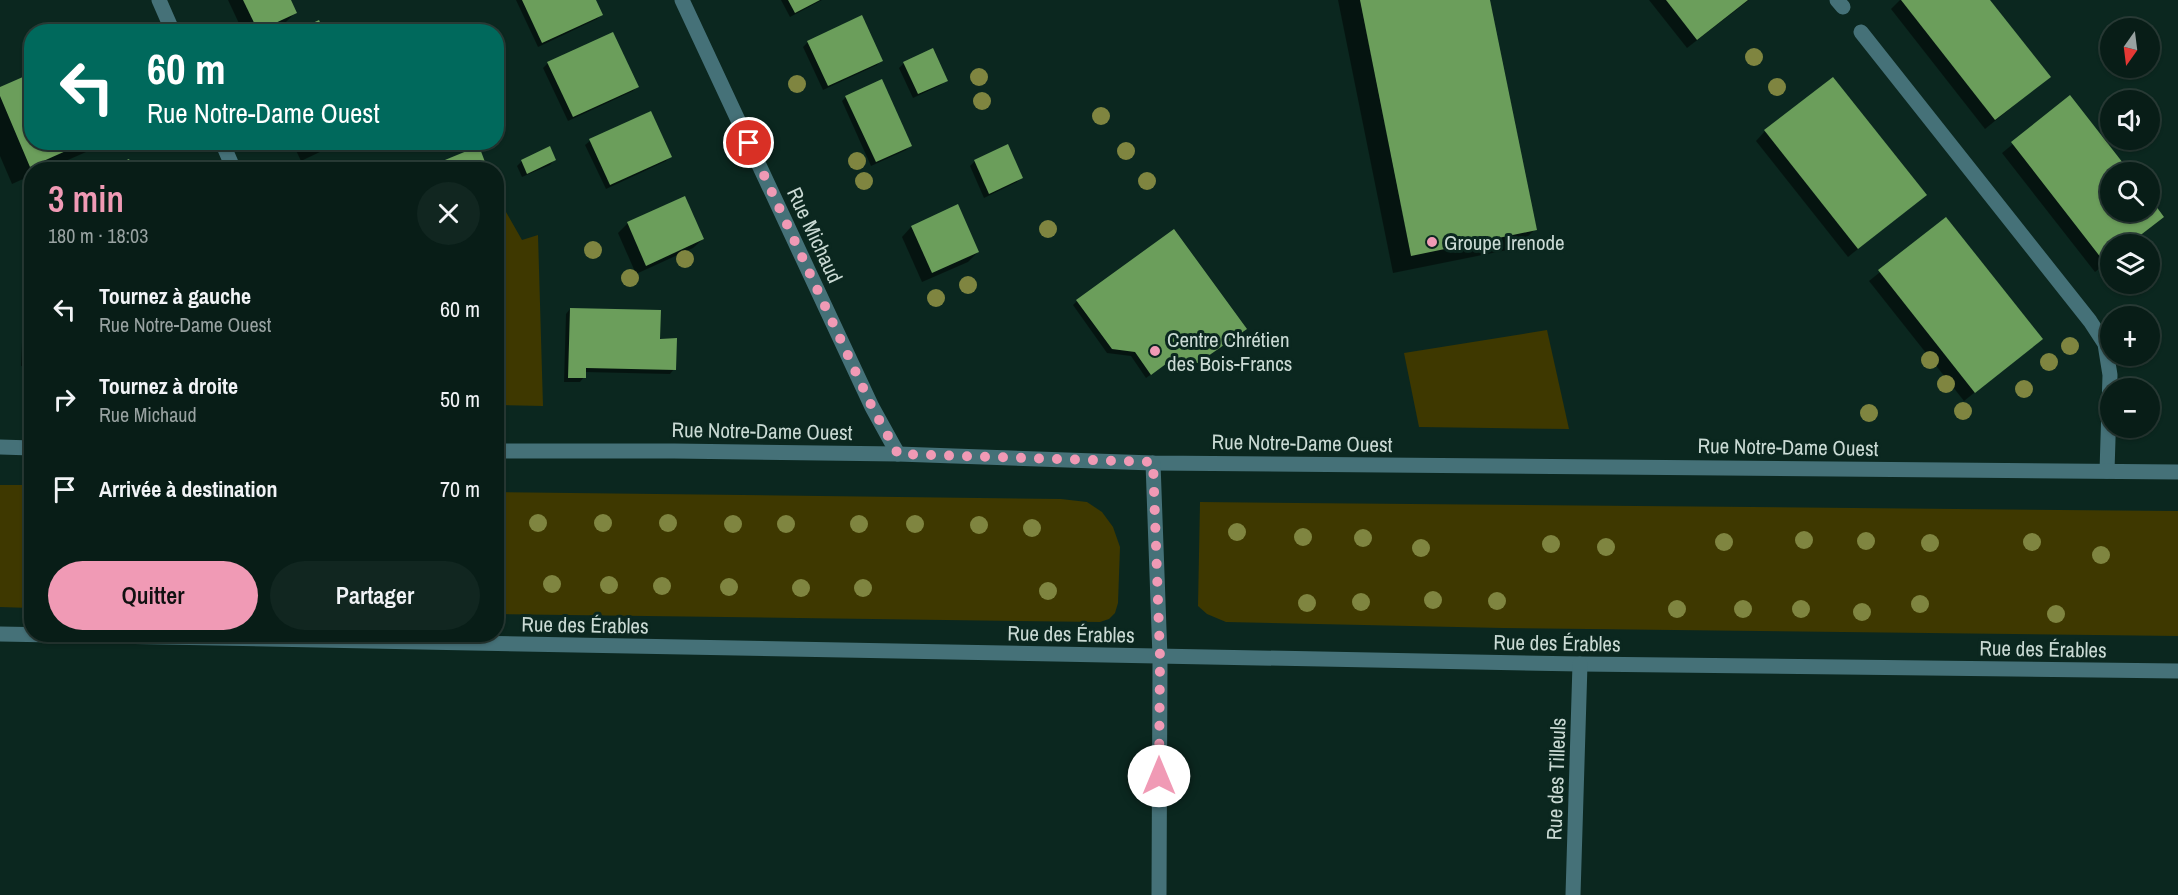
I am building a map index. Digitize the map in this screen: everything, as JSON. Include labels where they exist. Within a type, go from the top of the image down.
[{"type":"street","points":[[159,0],[170,24]]},
{"type":"street","name":"Rue Michaud","points":[[682,0],[872,407],[898,454]]},
{"type":"street","points":[[1861,32],[2090,321],[2105,344],[2110,375],[2107,471]]},
{"type":"street","points":[[0,447],[24,448]]},
{"type":"street","name":"Rue Notre-Dame Ouest","points":[[504,452],[674,451],[898,454],[1153,462],[2178,472]]},
{"type":"street","points":[[1153,462],[1160,657],[1159,895]]},
{"type":"street","name":"Rue des Érables","points":[[0,634],[24,634]]},
{"type":"street","name":"Rue des Érables","points":[[403,642],[1580,664],[2178,671]]},
{"type":"street","name":"Rue des Tilleuls","points":[[1573,895],[1580,664]]},
{"type":"shaded area","points":[[506,212],[522,240],[538,235],[543,406],[504,405],[504,213]]},
{"type":"shaded area","points":[[1547,330],[1569,429],[1419,427],[1404,353]]},
{"type":"shaded area","points":[[0,485],[24,485],[24,608],[0,607]]},
{"type":"shaded area","points":[[504,492],[1061,499],[1087,502],[1102,512],[1113,527],[1120,547],[1118,603],[1115,613],[1109,619],[1100,622],[504,614]]},
{"type":"shaded area","points":[[1200,502],[2178,511],[2178,636],[1503,628],[1226,622],[1207,614],[1198,606]]},
{"type":"building","points":[[243,0],[291,0],[297,13],[273,24],[255,24]]},
{"type":"building","points":[[522,0],[596,0],[603,15],[542,43]]},
{"type":"building","points":[[788,0],[820,0],[795,13]]},
{"type":"building","points":[[1360,0],[1490,0],[1537,230],[1411,256]]},
{"type":"building","points":[[1666,0],[1748,0],[1697,40]]},
{"type":"building","points":[[1901,0],[1990,0],[2051,77],[1995,120]]},
{"type":"building","points":[[862,15],[883,61],[828,86],[807,41]]},
{"type":"building","points":[[613,32],[639,87],[573,117],[547,62]]},
{"type":"building","points":[[933,48],[948,81],[918,94],[903,62]]},
{"type":"building","points":[[24,76],[24,150],[68,150],[41,162],[28,162],[0,96],[0,87]]},
{"type":"building","points":[[1833,77],[1927,195],[1858,249],[1764,130]]},
{"type":"building","points":[[882,79],[912,146],[876,162],[845,96]]},
{"type":"building","points":[[2070,95],[2100,134],[2100,150],[2113,150],[2122,162],[2100,162],[2100,222],[2158,222],[2142,234],[2100,234],[2100,257],[2011,142]]},
{"type":"building","points":[[651,111],[672,157],[610,185],[589,139]]},
{"type":"building","points":[[1008,144],[1023,178],[989,194],[974,160]]},
{"type":"building","points":[[550,146],[556,160],[527,174],[521,160]]},
{"type":"building","points":[[469,150],[480,150],[485,162],[440,162]]},
{"type":"building","points":[[685,196],[704,239],[646,266],[627,222]]},
{"type":"building","points":[[958,204],[979,252],[932,273],[911,226]]},
{"type":"building","points":[[1946,217],[2043,339],[1975,393],[1878,270]]},
{"type":"building","points":[[1174,229],[1247,329],[1198,363],[1174,358],[1151,375],[1135,352],[1112,349],[1076,300]]},
{"type":"building","points":[[570,308],[661,310],[660,339],[677,338],[676,370],[586,368],[586,378],[568,378]]},
{"type":"place","name":"Groupe Irenode","points":[[1432,242]]},
{"type":"place","name":"Centre Chrétien des Bois-Francs","points":[[1155,351]]},
{"type":"route","points":[[749,143],[872,407],[898,454],[1153,462],[1160,657],[1159,776]]}]
